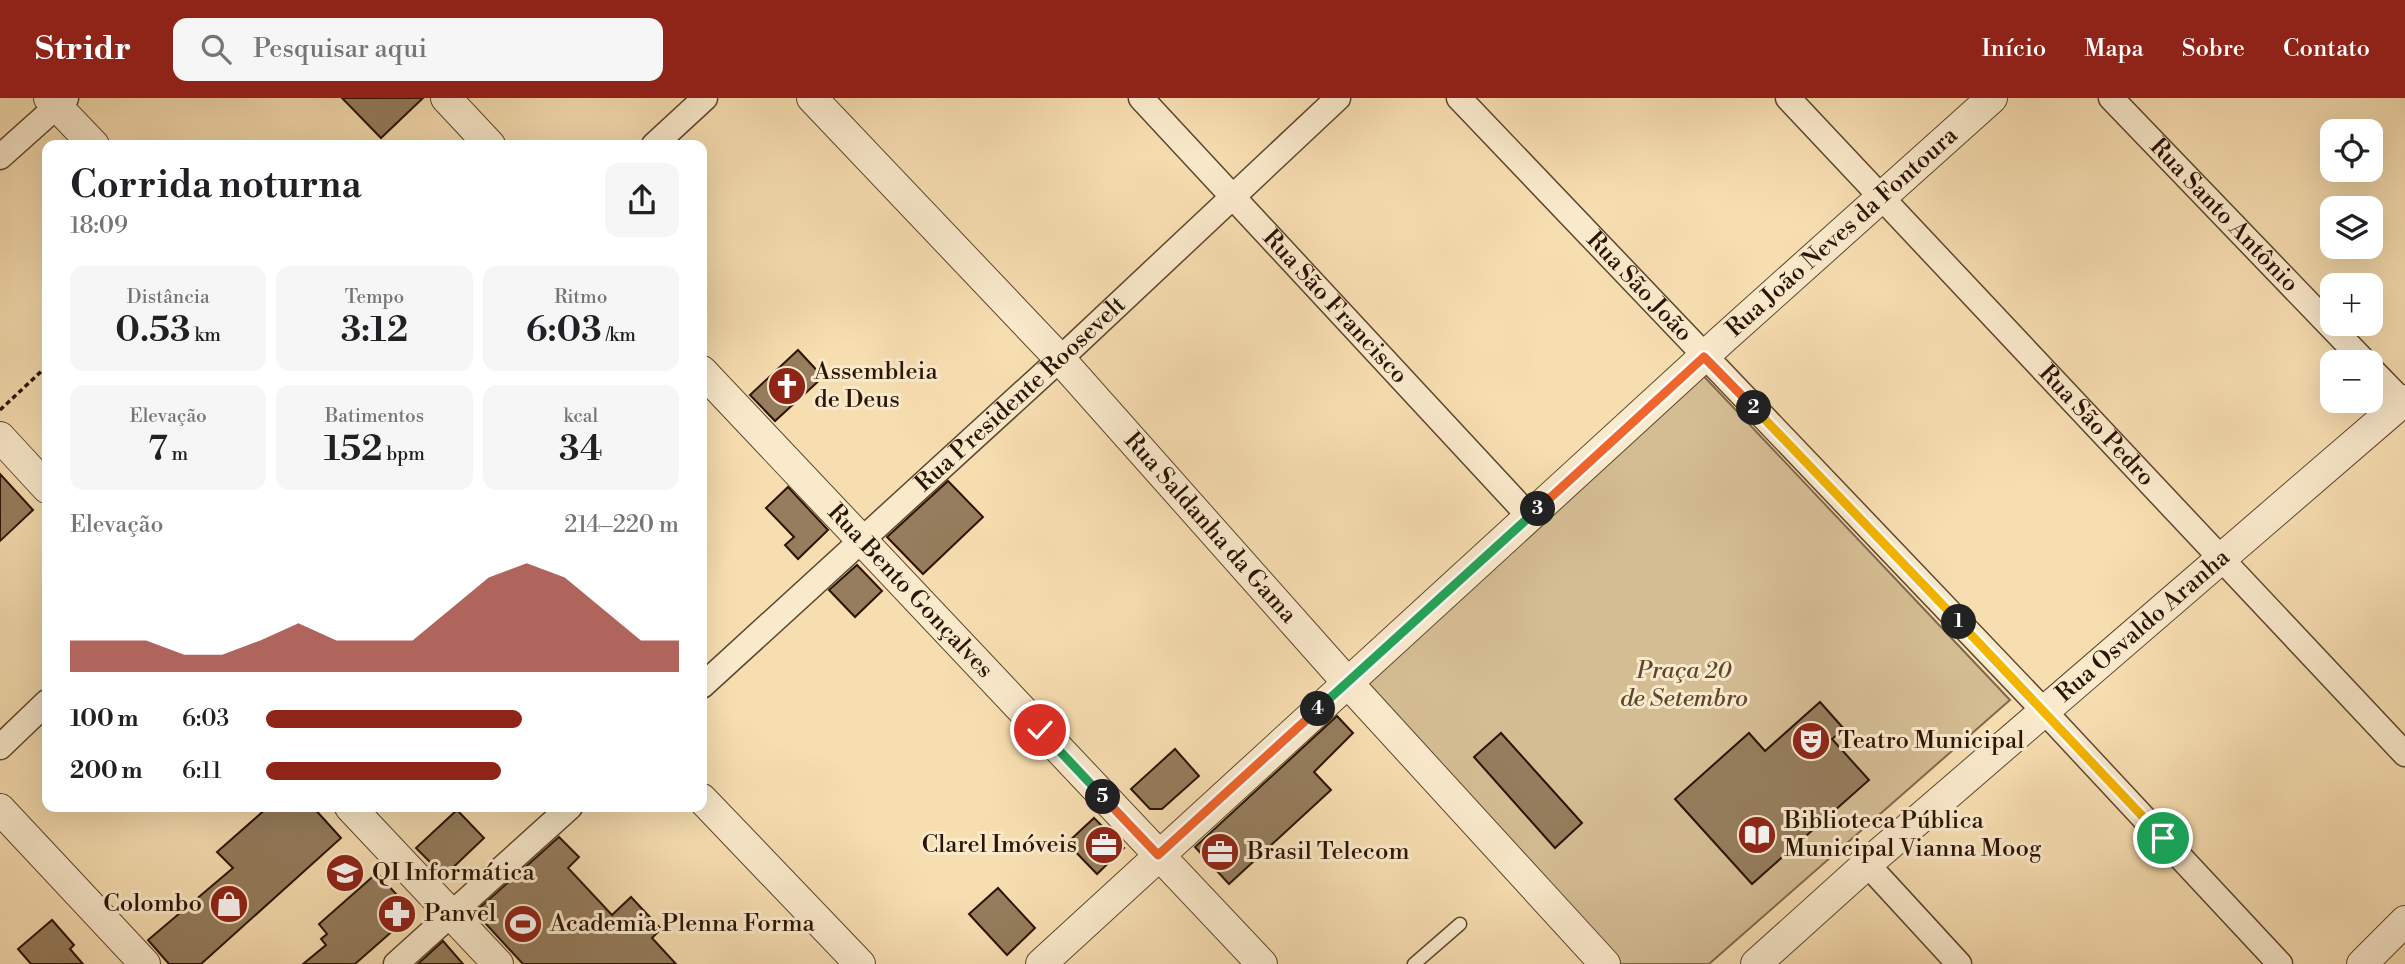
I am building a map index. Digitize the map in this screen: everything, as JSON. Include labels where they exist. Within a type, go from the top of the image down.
[{"type":"street","points":[[446,98],[485,140]]},
{"type":"street","points":[[659,140],[705,98]]},
{"type":"street","name":"Rua Saldanha da Gama","points":[[812,98],[1060,359],[1347,682],[1605,964]]},
{"type":"street","name":"Rua São Francisco","points":[[1141,98],[1530,517]]},
{"type":"street","name":"Rua Presidente Roosevelt","points":[[707,682],[1060,359],[1338,98]]},
{"type":"street","name":"Rua São João","points":[[1459,98],[2046,713],[2280,964]]},
{"type":"street","name":"Rua São Pedro","points":[[1788,98],[2405,754]]},
{"type":"street","name":"Rua João Neves da Fontoura","points":[[1041,964],[1347,682],[1992,98]]},
{"type":"street","name":"Rua Santo Antônio","points":[[2111,98],[2353,350]]},
{"type":"street","points":[[0,157],[58,101],[89,140]]},
{"type":"street","name":"Rua Bento Gonçalves","points":[[707,376],[1262,964]]},
{"type":"street","points":[[2383,381],[2404,402]]},
{"type":"street","name":"Rua Osvaldo Aranha","points":[[1756,964],[1867,864],[2046,713],[2222,557],[2404,402]]},
{"type":"street","points":[[0,437],[42,483]]},
{"type":"street","points":[[0,747],[42,707]]},
{"type":"street","points":[[707,804],[860,964]]},
{"type":"street","points":[[0,809],[145,964]]},
{"type":"street","points":[[355,812],[498,964]]},
{"type":"street","points":[[396,964],[565,812]]},
{"type":"street","points":[[1867,864],[1959,964]]},
{"type":"street","points":[[2362,964],[2405,921]]},
{"type":"lane","points":[[1414,964],[1460,924]]},
{"type":"path","points":[[0,410],[42,371]]},
{"type":"green space","name":"Praça 20 de Setembro","points":[[1697,369],[2010,700],[1709,964],[1621,964],[1358,677]]},
{"type":"building","points":[[342,98],[423,98],[381,138]]},
{"type":"building","name":"Assembleia de Deus","points":[[798,350],[823,377],[775,421],[750,395]]},
{"type":"building","points":[[0,474],[33,510],[0,541]]},
{"type":"building","points":[[948,481],[983,517],[923,574],[887,537]]},
{"type":"building","points":[[788,487],[828,530],[798,559],[785,545],[794,537],[766,508]]},
{"type":"building","points":[[857,565],[882,591],[855,617],[829,590]]},
{"type":"building","points":[[1820,702],[1844,729],[1832,739],[1869,780],[1752,884],[1675,799],[1749,733],[1765,751]]},
{"type":"building","points":[[1337,716],[1353,733],[1314,772],[1331,790],[1229,884],[1195,847]]},
{"type":"building","points":[[1501,733],[1582,823],[1555,848],[1474,757]]},
{"type":"building","points":[[1175,749],[1199,776],[1162,809],[1150,809],[1131,789]]},
{"type":"building","name":"Colombo","points":[[262,812],[318,812],[341,838],[201,964],[169,964],[148,940],[233,868],[217,852]]},
{"type":"building","points":[[455,812],[459,812],[484,838],[444,876],[416,848]]},
{"type":"building","points":[[1094,818],[1124,848],[1097,874],[1067,843]]},
{"type":"building","points":[[559,837],[579,857],[568,868],[612,915],[631,897],[661,929],[652,938],[676,964],[523,964],[475,912]]},
{"type":"building","points":[[377,873],[406,905],[405,920],[355,964],[303,964],[326,945],[321,939],[327,934],[319,924]]},
{"type":"building","points":[[998,888],[1035,928],[1007,955],[969,914]]},
{"type":"building","points":[[52,920],[74,945],[70,949],[83,964],[31,964],[18,949]]},
{"type":"building","points":[[443,941],[463,964],[418,964]]},
{"type":"place","name":"Assembleia de Deus","points":[[787,386]]},
{"type":"place","name":"Teatro Municipal","points":[[1811,741]]},
{"type":"place","name":"Biblioteca Pública Municipal Vianna Moog","points":[[1757,835]]},
{"type":"place","name":"Clarel Imóveis","points":[[1104,845]]},
{"type":"place","name":"Brasil Telecom","points":[[1220,852]]},
{"type":"place","name":"QI Informática","points":[[345,873]]},
{"type":"place","name":"Colombo","points":[[229,904]]},
{"type":"place","name":"Panvel","points":[[397,914]]},
{"type":"place","name":"Academia Plenna Forma","points":[[523,924]]},
{"type":"route","points":[[1040,730],[1158,855],[1704,357],[2163,838]]}]
